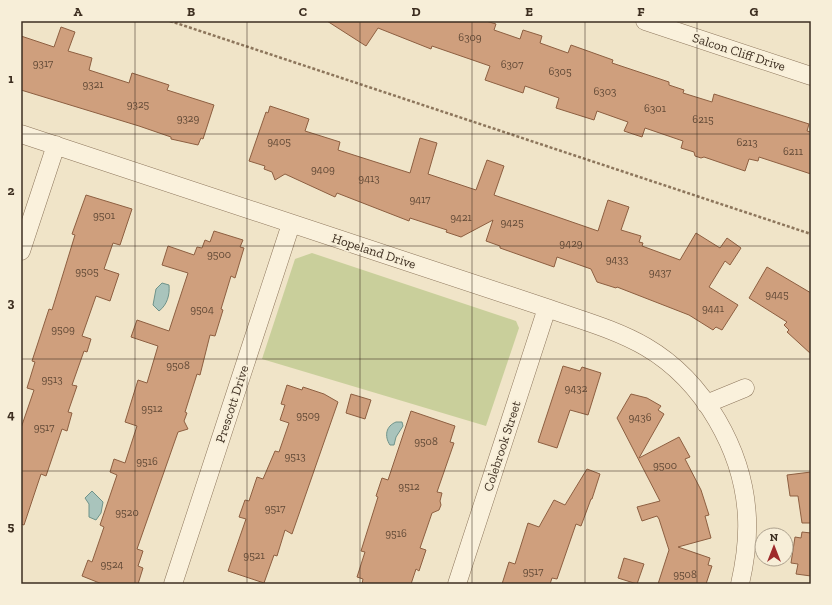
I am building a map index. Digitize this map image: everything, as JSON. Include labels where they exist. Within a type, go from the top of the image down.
[{"type":"street","name":"Salcon Cliff Drive","points":[[645,21],[811,76]]},
{"type":"street","name":"Hopeland Drive","points":[[21,134],[547,308],[610,330],[647,348],[686,379],[706,404],[732,450],[743,488],[747,534],[740,584]]},
{"type":"street","points":[[21,251],[56,145]]},
{"type":"street","name":"Prescott Drive","points":[[173,584],[291,224]]},
{"type":"street","name":"Colebrook Street","points":[[457,584],[547,308]]},
{"type":"street","points":[[706,404],[745,388]]},
{"type":"path","points":[[170,21],[811,234]]},
{"type":"green space","points":[[312,253],[516,321],[519,328],[486,426],[262,359],[295,259]]},
{"type":"water","points":[[162,283],[169,285],[169,292],[166,303],[159,311],[153,305],[156,289]]},
{"type":"water","points":[[396,422],[402,422],[403,426],[396,437],[394,445],[390,445],[387,438],[387,432],[390,426]]},
{"type":"water","points":[[92,491],[103,502],[101,513],[96,520],[89,517],[89,504],[85,498]]},
{"type":"building","points":[[327,21],[486,21],[496,24],[494,30],[520,39],[523,30],[542,36],[540,43],[568,53],[571,45],[613,60],[612,63],[669,82],[669,85],[684,90],[683,93],[712,102],[714,94],[809,124],[807,131],[811,132],[811,174],[759,157],[758,161],[749,159],[745,171],[704,157],[701,158],[695,156],[694,152],[681,148],[683,141],[645,128],[642,137],[624,131],[628,122],[597,111],[594,120],[556,108],[559,98],[525,86],[523,93],[485,80],[490,66],[432,46],[431,49],[378,28],[366,46]]},
{"type":"building","points":[[61,27],[75,32],[68,51],[92,58],[89,70],[129,83],[132,73],[169,85],[167,90],[214,105],[203,139],[201,138],[198,145],[171,139],[171,137],[139,126],[21,90],[21,36],[54,47]]},
{"type":"building","points":[[270,106],[309,119],[305,131],[340,142],[338,150],[410,173],[420,138],[437,143],[428,174],[476,190],[487,160],[504,166],[494,195],[598,231],[608,200],[629,207],[621,230],[641,236],[639,242],[643,243],[642,246],[680,260],[696,233],[720,248],[727,238],[741,248],[730,265],[725,261],[709,287],[738,305],[722,330],[716,327],[713,330],[689,315],[617,287],[616,288],[597,282],[591,269],[557,257],[554,267],[500,248],[500,246],[486,241],[493,220],[461,237],[446,232],[447,230],[410,218],[409,221],[337,193],[335,197],[285,174],[275,180],[272,172],[264,169],[265,166],[249,161],[266,112],[268,113]]},
{"type":"building","points":[[86,195],[132,209],[120,245],[113,243],[104,269],[119,274],[110,301],[96,296],[82,336],[91,339],[87,352],[84,351],[72,385],[77,386],[68,412],[72,413],[67,431],[62,429],[46,476],[41,474],[24,525],[21,524],[21,428],[34,390],[27,388],[35,362],[32,361],[49,309],[52,310],[75,235],[72,234]]},
{"type":"building","points":[[214,231],[243,240],[240,247],[244,248],[235,278],[231,276],[215,336],[210,335],[200,375],[197,374],[185,412],[187,413],[184,421],[188,429],[178,432],[137,549],[143,551],[138,566],[143,568],[138,584],[102,584],[82,576],[88,560],[92,562],[104,527],[100,525],[117,475],[110,472],[114,459],[125,463],[137,426],[125,422],[138,380],[147,383],[158,346],[131,337],[137,320],[169,331],[188,273],[162,265],[168,246],[194,255],[197,247],[202,248],[205,240],[210,242]]},
{"type":"building","points":[[767,267],[811,293],[811,354],[787,332],[789,330],[784,325],[787,322],[749,298]]},
{"type":"building","points":[[563,366],[580,371],[582,367],[601,373],[588,415],[570,410],[557,448],[538,442]]},
{"type":"building","points":[[287,385],[302,390],[303,387],[324,394],[338,402],[292,534],[285,530],[277,556],[274,555],[264,583],[228,571],[246,519],[239,517],[245,500],[249,501],[257,477],[263,479],[275,451],[279,452],[289,423],[280,420],[285,405],[281,404]]},
{"type":"building","points":[[351,394],[371,400],[365,419],[346,413]]},
{"type":"building","points":[[631,394],[647,398],[661,406],[658,410],[664,414],[639,458],[679,437],[690,457],[685,459],[701,490],[709,515],[705,516],[711,538],[678,547],[710,558],[708,565],[712,566],[706,584],[658,584],[669,550],[657,516],[642,521],[637,507],[660,501],[617,418]]},
{"type":"building","points":[[411,411],[455,426],[450,442],[454,443],[437,492],[442,493],[440,501],[441,505],[439,510],[432,513],[420,548],[426,550],[419,571],[416,569],[411,584],[362,584],[363,579],[357,577],[365,552],[361,551],[378,497],[376,496],[382,478],[388,480]]},
{"type":"building","points":[[587,469],[600,474],[581,526],[576,524],[557,579],[552,578],[550,584],[502,584],[509,562],[515,564],[528,523],[539,527],[554,500],[565,505]]},
{"type":"building","points":[[811,472],[811,523],[802,523],[798,496],[790,496],[787,475]]},
{"type":"building","points":[[802,532],[811,533],[811,576],[796,574],[798,564],[794,563],[794,544],[795,537],[801,538]]},
{"type":"building","points":[[624,558],[644,564],[637,584],[618,578]]}]
